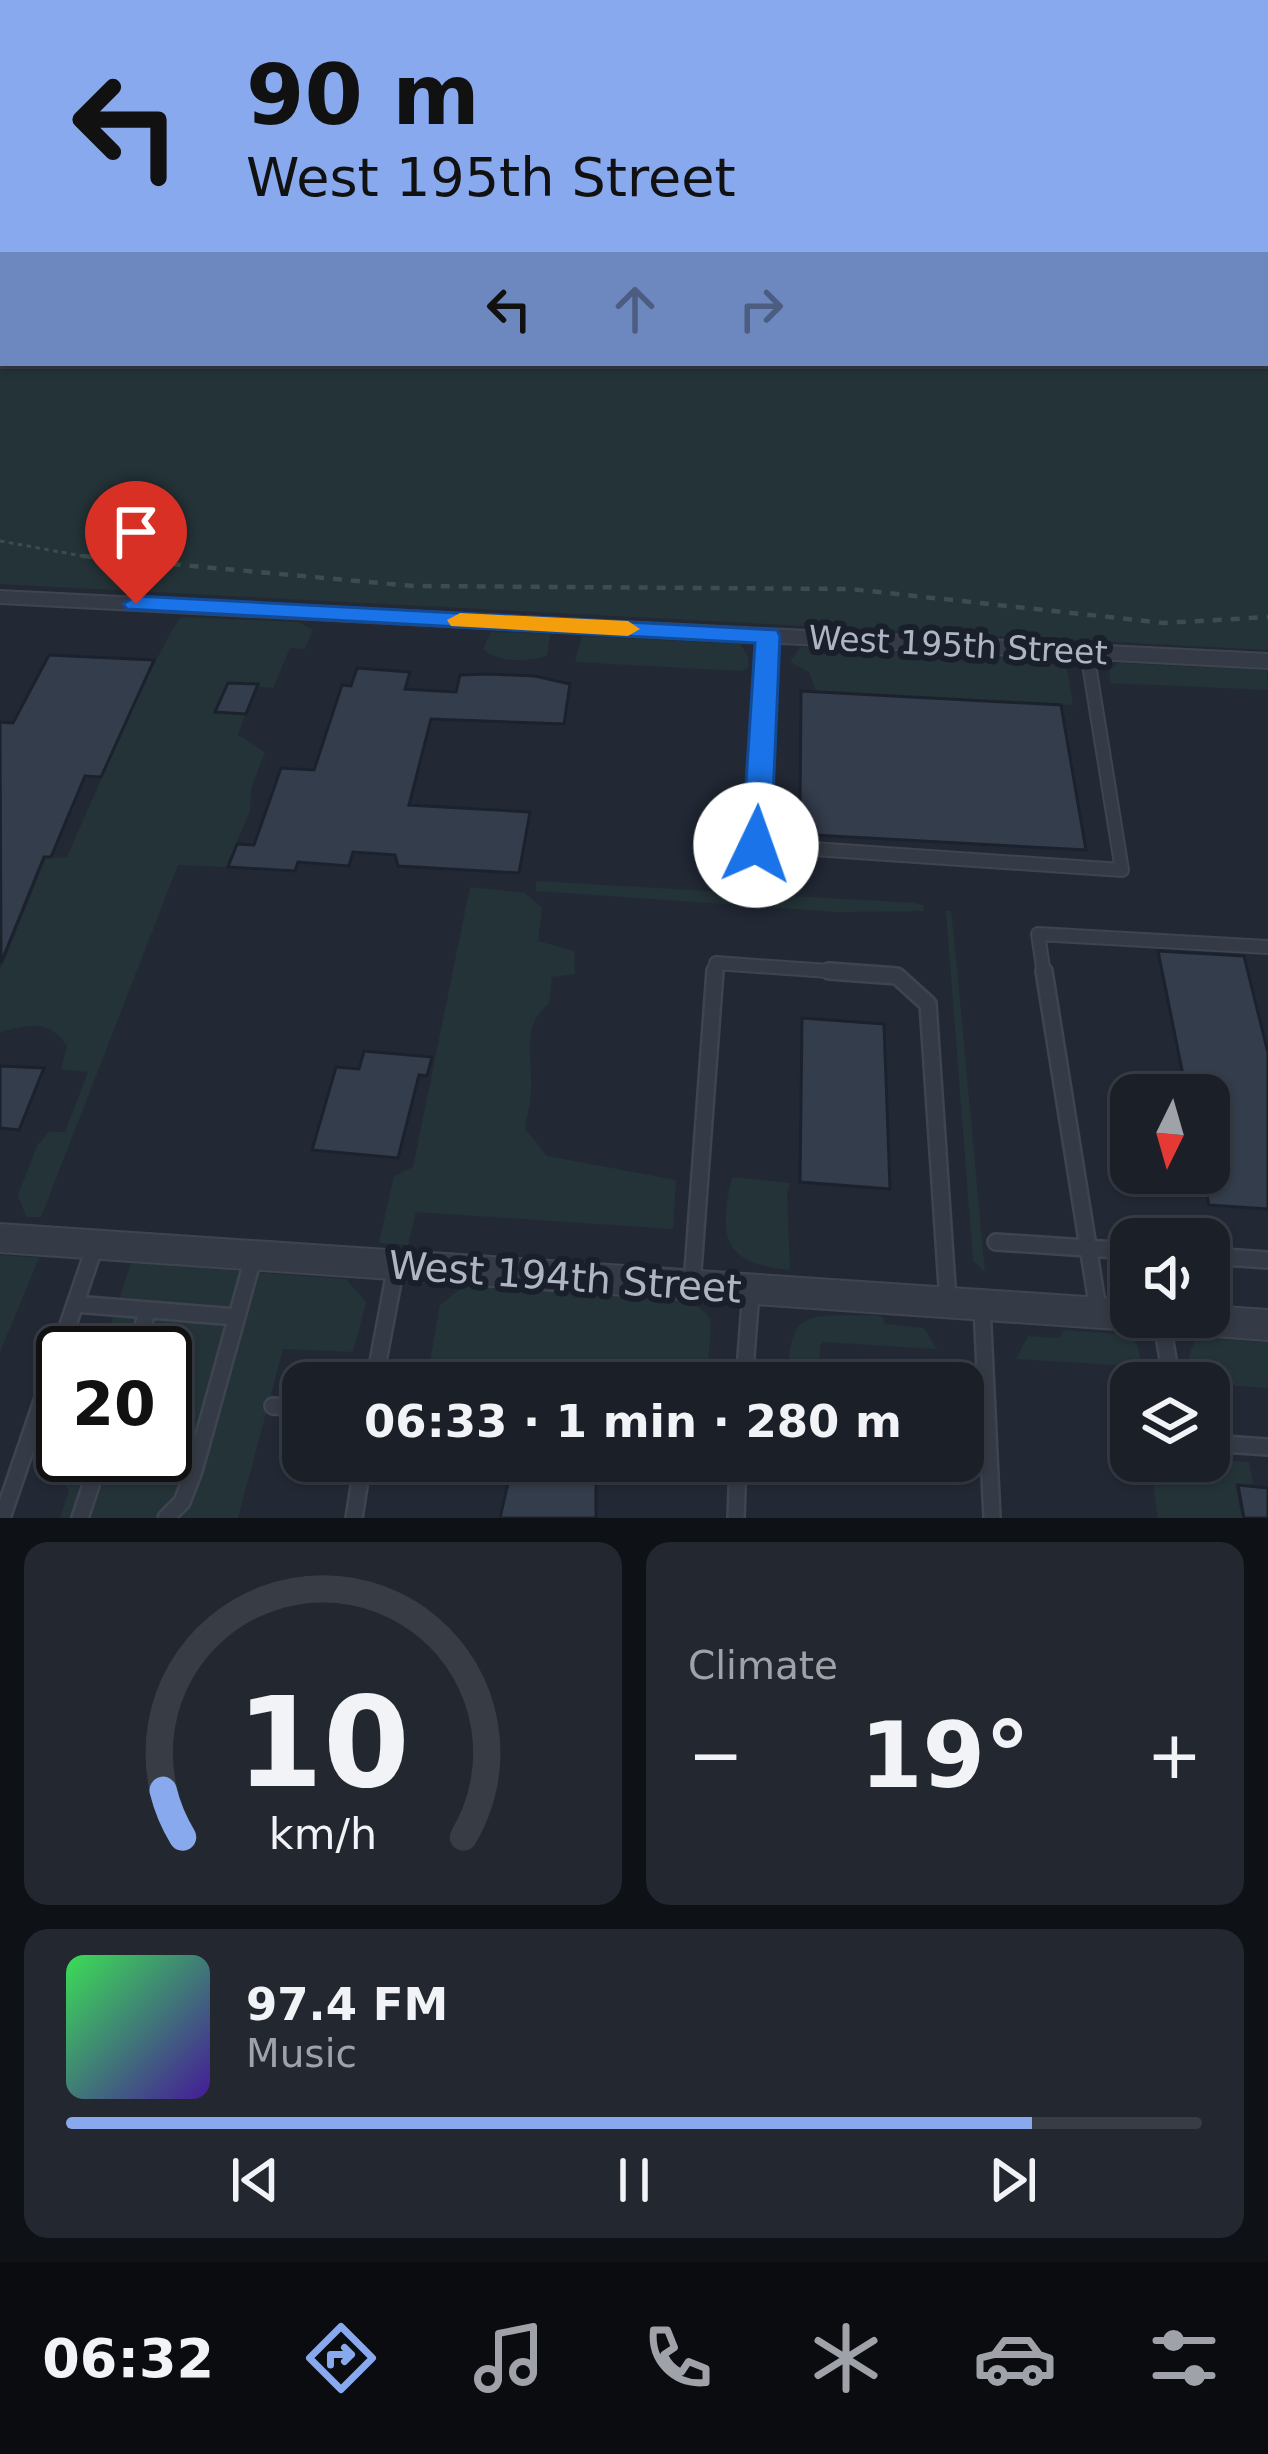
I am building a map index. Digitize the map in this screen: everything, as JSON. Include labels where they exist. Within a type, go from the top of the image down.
[{"type":"street","name":"West 195th Street","points":[[0,597],[1268,661]]},
{"type":"street","name":"West 194th Street","points":[[0,1238],[1110,1314]]},
{"type":"street","points":[[1230,1322],[1268,1324]]},
{"type":"lane","points":[[768,636],[756,845],[1122,870],[1087,652]]},
{"type":"lane","points":[[1110,1302],[1087,1248],[1038,934],[1268,947]]},
{"type":"lane","points":[[692,1286],[716,963],[739,964],[897,976],[928,1004],[948,1303]]},
{"type":"lane","points":[[996,1241],[1110,1250]]},
{"type":"lane","points":[[2,1518],[95,1244]]},
{"type":"lane","points":[[166,1518],[182,1502],[194,1471],[254,1256]]},
{"type":"lane","points":[[1230,1257],[1268,1260]]},
{"type":"lane","points":[[378,1362],[396,1265]]},
{"type":"lane","points":[[746,1362],[751,1290]]},
{"type":"lane","points":[[75,1304],[236,1317]]},
{"type":"lane","points":[[982,1305],[992,1518]]},
{"type":"lane","points":[[143,1326],[148,1310]]},
{"type":"lane","points":[[273,1406],[282,1407]]},
{"type":"lane","points":[[1230,1444],[1268,1447]]},
{"type":"lane","points":[[80,1518],[92,1482]]},
{"type":"lane","points":[[354,1518],[360,1482]]},
{"type":"lane","points":[[736,1518],[737,1482]]},
{"type":"path","points":[[0,541],[100,559],[413,586],[851,589],[1164,623],[1268,617]]},
{"type":"shaded area","points":[[0,366],[1268,366],[1268,650],[0,584]]},
{"type":"shaded area","points":[[182,617],[299,622],[313,630],[305,649],[290,648],[273,688],[227,683],[214,713],[245,715],[238,735],[265,752],[251,788],[250,811],[226,867],[178,865],[41,1217],[26,1217],[18,1195],[37,1146],[49,1132],[65,1132],[88,1072],[61,1069],[67,1046],[45,1027],[0,1032],[0,970],[46,858],[67,857],[143,687]]},
{"type":"shaded area","points":[[491,632],[550,634],[547,655],[523,660],[497,657],[483,649]]},
{"type":"shaded area","points":[[582,636],[740,644],[749,667],[742,671],[575,662]]},
{"type":"shaded area","points":[[800,647],[1057,659],[1067,669],[1073,705],[816,691],[809,672],[790,662]]},
{"type":"shaded area","points":[[1118,663],[1267,670],[1268,690],[1111,683],[1109,671]]},
{"type":"shaded area","points":[[536,881],[914,903],[923,905],[924,911],[838,912],[536,891]]},
{"type":"shaded area","points":[[470,887],[525,893],[542,908],[538,941],[574,951],[575,974],[552,977],[549,1004],[531,1032],[531,1094],[525,1129],[547,1156],[676,1180],[673,1229],[416,1212],[408,1245],[379,1243],[394,1176],[413,1167]]},
{"type":"shaded area","points":[[946,911],[951,911],[985,1273],[973,1260]]},
{"type":"shaded area","points":[[732,1177],[791,1183],[787,1192],[790,1270],[751,1262],[731,1244],[726,1216]]},
{"type":"shaded area","points":[[0,1255],[39,1258],[0,1352]]},
{"type":"shaded area","points":[[131,1263],[346,1279],[366,1302],[353,1352],[283,1349],[238,1518],[60,1518],[69,1491],[64,1482],[192,1482],[192,1326],[110,1326]]},
{"type":"shaded area","points":[[464,1286],[693,1302],[711,1322],[708,1362],[430,1362],[440,1305]]},
{"type":"shaded area","points":[[873,1315],[883,1317],[885,1324],[924,1328],[937,1349],[824,1342],[820,1362],[789,1362],[798,1327],[807,1320]]},
{"type":"shaded area","points":[[1064,1330],[1133,1338],[1141,1362],[1016,1359],[1028,1336],[1059,1338]]},
{"type":"shaded area","points":[[1195,1338],[1268,1342],[1268,1388],[1230,1385],[1230,1362],[1190,1362]]},
{"type":"shaded area","points":[[1230,1461],[1249,1462],[1253,1484],[1235,1484],[1242,1518],[1158,1518],[1153,1482],[1230,1482]]},
{"type":"building","points":[[49,655],[154,660],[101,777],[85,776],[51,857],[44,857],[1,963],[0,722],[13,723]]},
{"type":"building","points":[[357,668],[410,672],[405,689],[456,692],[460,675],[488,674],[535,676],[570,684],[564,724],[431,719],[409,805],[530,812],[519,873],[398,866],[395,855],[353,852],[349,866],[298,862],[295,871],[228,867],[237,844],[254,845],[281,768],[314,770],[342,685],[351,686]]},
{"type":"building","points":[[228,683],[258,684],[246,714],[215,712]]},
{"type":"building","points":[[801,691],[1061,705],[1086,850],[795,834],[795,812],[800,812]]},
{"type":"building","points":[[1158,951],[1244,956],[1268,1053],[1268,1209],[1209,1205],[1207,1194],[1230,1194],[1230,1074],[1183,1074]]},
{"type":"building","points":[[802,1018],[884,1024],[890,1189],[800,1182]]},
{"type":"building","points":[[364,1051],[432,1057],[427,1076],[419,1075],[398,1158],[312,1150],[336,1067],[359,1069]]},
{"type":"building","points":[[0,1066],[44,1068],[19,1130],[0,1128]]},
{"type":"building","points":[[508,1482],[596,1482],[596,1518],[500,1518]]},
{"type":"building","points":[[1238,1485],[1268,1488],[1268,1518],[1244,1518]]},
{"type":"slow traffic","points":[[460,620],[628,629]]},
{"type":"route","points":[[136,604],[768,636],[756,845]]}]
